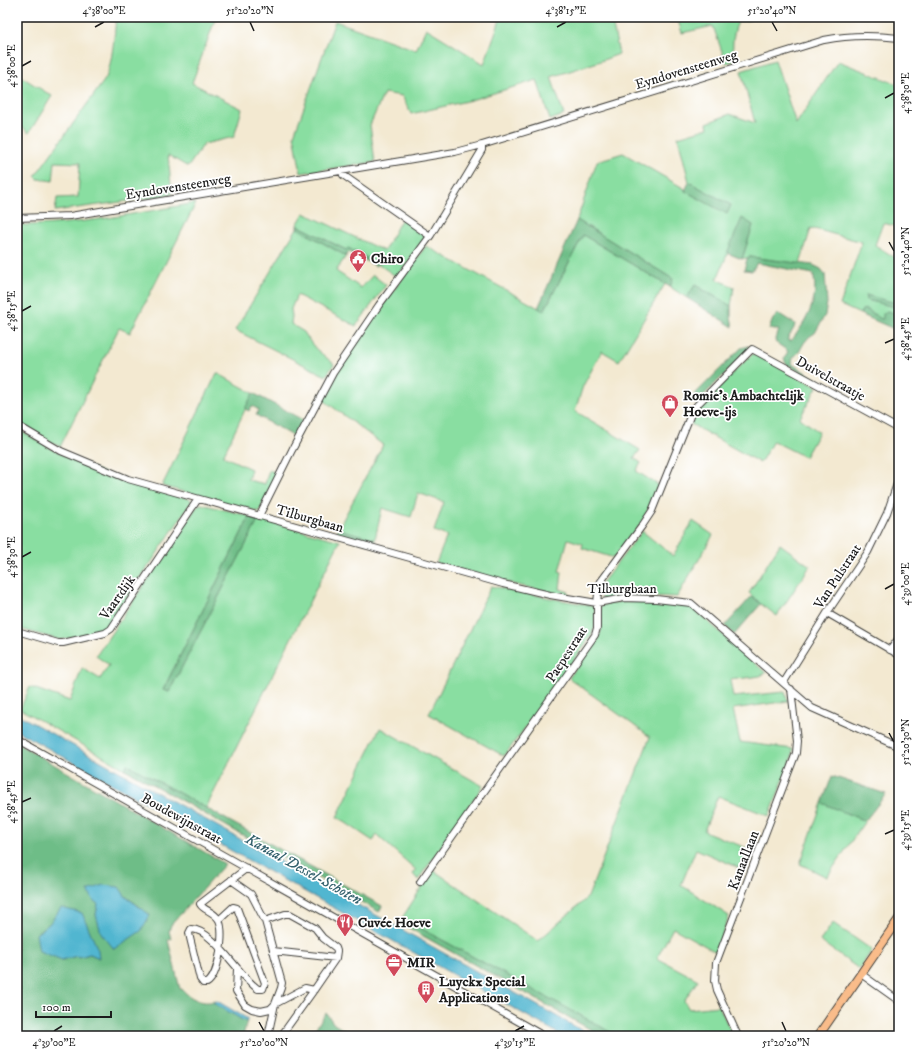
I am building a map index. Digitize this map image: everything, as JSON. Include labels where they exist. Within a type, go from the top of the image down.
[{"type":"main road","points":[[818,1036],[899,919]]},
{"type":"street","name":"Eyndovensteenweg","points":[[17,218],[70,216],[454,152],[482,146],[824,40],[865,35],[899,38]]},
{"type":"street","points":[[342,171],[343,175],[430,236],[482,150],[482,146]]},
{"type":"street","name":"Tilburgbaan","points":[[259,516],[333,373],[430,236]]},
{"type":"street","name":"Duivelstraatje","points":[[752,348],[899,429]]},
{"type":"street","name":"Paepestraat","points":[[420,882],[595,635],[597,628],[599,584],[652,511],[691,414],[697,405],[752,348]]},
{"type":"street","name":"Tilburgbaan","points":[[17,425],[61,451],[128,479],[503,584],[550,595],[597,603],[624,598],[691,603],[784,682],[812,708],[899,747]]},
{"type":"street","name":"Van Pulstraat","points":[[784,682],[827,613],[868,552],[887,513],[899,478]]},
{"type":"street","name":"Vaartdijk","points":[[17,631],[58,643],[105,633],[111,628],[198,499]]},
{"type":"street","points":[[827,613],[899,655]]},
{"type":"street","points":[[890,650],[899,638]]},
{"type":"street","name":"Kanaallaan","points":[[738,1036],[717,990],[715,973],[716,963],[796,753],[797,740],[791,689]]},
{"type":"street","name":"Boudewijnstraat","points":[[17,739],[378,944],[544,1036]]},
{"type":"street","points":[[219,920],[229,909],[233,907],[237,908],[265,983],[263,989],[254,987],[237,969],[221,948],[197,929],[191,929],[189,933],[200,979],[203,983],[207,983],[212,979],[221,948],[221,932],[219,920],[212,912],[202,908],[200,904],[246,868]]},
{"type":"street","points":[[231,880],[251,894],[265,921],[282,983],[275,1004],[268,1036]]},
{"type":"street","points":[[265,921],[285,914],[290,914],[315,928],[323,938],[336,948],[337,951],[336,958],[281,1036]]},
{"type":"street","points":[[274,951],[336,958]]},
{"type":"street","points":[[237,969],[236,991],[245,1005],[252,1009],[261,1011],[270,1008],[299,990],[305,988],[314,990]]},
{"type":"street","points":[[861,974],[899,1001]]},
{"type":"green space","points":[[116,17],[216,17],[192,83],[242,109],[234,137],[204,144],[188,167],[168,155],[172,195],[55,211],[57,198],[78,197],[80,163],[55,162],[53,181],[38,179],[35,176],[106,78],[112,55]]},
{"type":"green space","points":[[501,17],[611,17],[619,54],[551,77],[564,115],[550,120],[537,80],[471,100],[411,114],[402,96],[384,93],[370,125],[375,162],[301,173],[294,135],[335,21],[416,50],[426,28],[484,64]]},
{"type":"green space","points":[[677,17],[764,17],[738,22],[733,41],[734,61],[726,63],[713,26],[682,33]]},
{"type":"green space","points":[[775,60],[796,124],[838,61],[899,85],[899,227],[883,223],[875,245],[899,260],[899,304],[866,296],[867,300],[899,308],[899,330],[894,329],[897,314],[887,311],[883,319],[881,319],[866,309],[862,310],[860,314],[840,305],[862,242],[811,228],[800,264],[750,257],[742,259],[753,225],[742,219],[717,279],[734,287],[731,306],[695,285],[687,298],[670,287],[673,279],[577,220],[597,161],[623,153],[685,189],[685,191],[727,213],[730,205],[689,182],[678,137],[708,128],[707,123],[730,114],[755,123],[741,71]]},
{"type":"green space","points":[[17,74],[52,96],[29,133],[17,123]]},
{"type":"green space","points":[[689,182],[731,205],[727,214],[685,191]]},
{"type":"green space","points":[[196,203],[130,333],[119,328],[60,447],[17,422],[17,389],[23,383],[17,377],[17,225],[39,225],[84,221],[129,215]]},
{"type":"green space","points":[[304,213],[384,251],[402,218],[426,235],[426,239],[397,277],[378,264],[348,248],[346,250],[297,225]]},
{"type":"green space","points":[[742,218],[753,225],[742,259],[727,253]]},
{"type":"green space","points":[[577,220],[673,279],[670,287],[583,235],[544,311],[538,308]]},
{"type":"green space","points":[[297,225],[346,250],[348,248],[378,264],[376,266],[349,252],[346,256],[297,228]]},
{"type":"green space","points":[[297,228],[346,256],[336,271],[361,288],[373,275],[386,285],[356,326],[297,295],[291,309],[291,324],[304,332],[316,349],[334,364],[326,376],[235,330]]},
{"type":"green space","points":[[583,235],[665,284],[619,361],[602,351],[583,386],[575,411],[640,450],[634,458],[641,463],[636,471],[660,486],[640,525],[614,558],[582,548],[583,544],[568,539],[559,571],[562,572],[560,589],[569,592],[567,596],[517,585],[436,563],[447,536],[434,531],[444,502],[418,493],[411,517],[382,508],[375,539],[338,529],[383,445],[321,398],[353,346],[426,246],[544,311]]},
{"type":"green space","points":[[750,257],[813,265],[821,269],[825,274],[827,303],[825,315],[815,333],[809,337],[793,358],[792,364],[819,381],[819,383],[786,364],[784,359],[788,351],[775,342],[779,330],[769,329],[773,319],[778,314],[781,315],[795,324],[787,340],[791,341],[802,326],[813,301],[815,283],[813,274],[757,263],[752,271],[744,270],[747,259]]},
{"type":"green space","points":[[695,285],[731,306],[733,327],[687,298]]},
{"type":"green space","points":[[866,295],[899,304],[899,308],[867,300]]},
{"type":"green space","points":[[866,309],[881,319],[883,319],[883,314],[887,311],[897,314],[894,329],[860,314],[862,310]]},
{"type":"green space","points":[[748,346],[750,349],[699,400],[694,395],[741,348]]},
{"type":"green space","points":[[755,353],[817,387],[800,418],[819,432],[805,457],[773,441],[760,463],[691,424],[702,404],[751,355]]},
{"type":"green space","points":[[217,373],[253,393],[223,456],[251,469],[248,480],[265,484],[269,470],[277,473],[259,512],[162,486]]},
{"type":"green space","points":[[253,393],[303,420],[295,437],[256,415],[259,410],[252,406],[249,411],[245,409]]},
{"type":"green space","points":[[17,429],[63,455],[109,475],[133,484],[190,499],[192,501],[105,630],[60,640],[17,628]]},
{"type":"green space","points":[[201,504],[250,516],[163,690],[169,692],[259,519],[340,541],[206,808],[127,765],[125,769],[20,709],[30,687],[70,701],[82,668],[100,679],[109,665],[96,656],[197,506]]},
{"type":"green space","points":[[250,516],[259,519],[169,692],[163,690]]},
{"type":"green space","points":[[693,521],[713,535],[677,597],[624,595],[603,600],[600,591],[602,583],[642,531],[673,556]]},
{"type":"green space","points":[[338,529],[375,539],[374,545],[335,535]]},
{"type":"green space","points":[[780,544],[810,566],[777,616],[749,593]]},
{"type":"green space","points":[[491,586],[595,606],[595,627],[591,636],[504,756],[429,714]]},
{"type":"green space","points":[[752,596],[761,604],[734,635],[725,626]]},
{"type":"green space","points":[[624,601],[679,604],[694,609],[766,673],[760,676],[730,680],[733,697],[785,692],[788,701],[733,709],[740,742],[793,749],[792,758],[769,816],[718,796],[704,831],[754,851],[746,871],[696,849],[681,885],[729,916],[716,952],[673,928],[657,958],[698,980],[684,1001],[689,1009],[719,1006],[733,1036],[616,1036],[402,918],[433,870],[538,941],[588,897],[650,737],[569,678],[601,632],[600,608],[603,605]]},
{"type":"green space","points":[[380,728],[483,786],[418,880],[413,874],[416,870],[377,835],[373,841],[337,817]]},
{"type":"green space","points":[[17,743],[225,864],[171,925],[169,931],[171,939],[168,940],[180,989],[196,1000],[205,1002],[214,1001],[214,1003],[247,1021],[243,1036],[17,1036]],"holes":[[[125,896],[150,916],[96,915],[98,904]],[[49,924],[99,958],[90,954],[62,960],[36,934]]]},
{"type":"green space","points":[[127,764],[382,906],[379,912],[125,769]]},
{"type":"green space","points":[[832,776],[886,794],[865,821],[822,803]]},
{"type":"green space","points":[[822,803],[865,821],[827,877],[800,864]]},
{"type":"green space","points":[[402,918],[616,1036],[602,1036],[398,922]]},
{"type":"green space","points":[[833,923],[872,950],[859,969],[820,941]]},
{"type":"green space","points":[[326,1013],[334,1024],[354,1036],[310,1036]]},
{"type":"water","points":[[17,714],[592,1036],[563,1036],[17,731]]},
{"type":"water","points":[[103,885],[119,887],[125,896],[150,915],[141,931],[114,949],[101,933],[96,915],[98,904],[94,901],[88,891]]},
{"type":"water","points":[[61,908],[82,913],[98,950],[99,958],[90,954],[62,960],[39,951],[36,934],[49,924]]},
{"type":"water","points":[[216,1001],[248,1019],[246,1022],[213,1003]]},
{"type":"place","name":"Chiro","points":[[358,273]]},
{"type":"place","name":"Romie's Ambachtelijk Hoeve-ijs","points":[[670,418]]},
{"type":"place","name":"Cuvée Hoeve","points":[[345,937]]},
{"type":"place","name":"MIR","points":[[394,977]]},
{"type":"place","name":"Luyckx Special Applications","points":[[426,1004]]},
{"type":"water label","name":"Kanaal Dessel-Schoten","points":[[304,869]]}]
